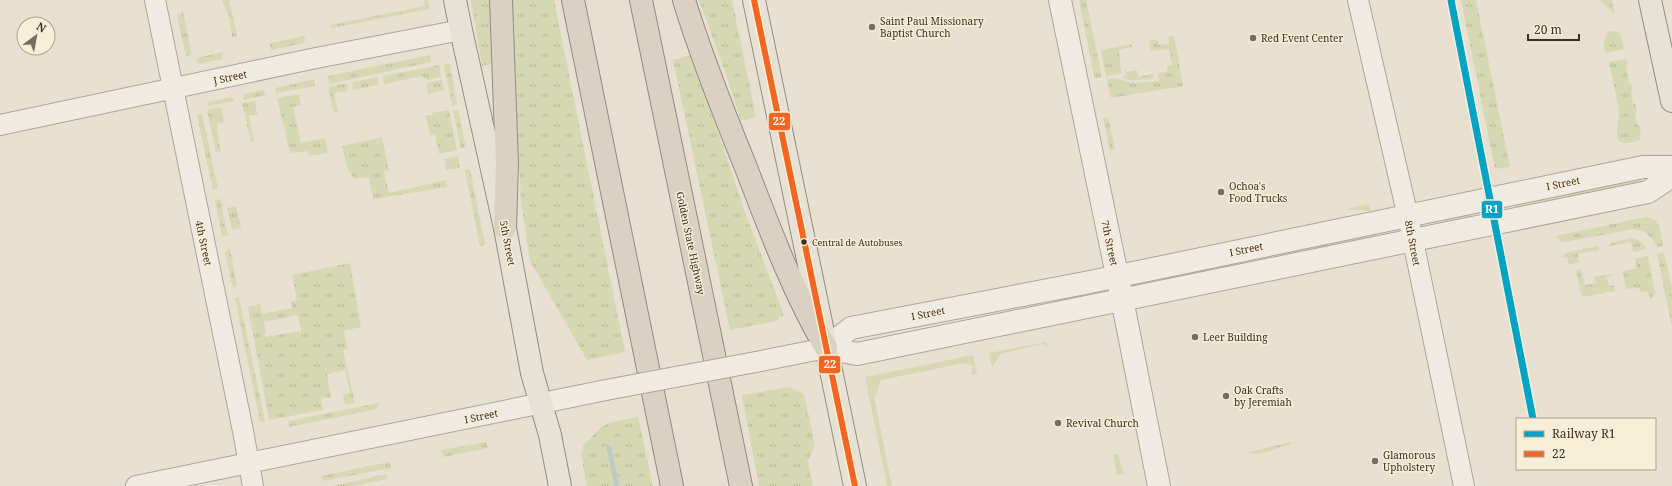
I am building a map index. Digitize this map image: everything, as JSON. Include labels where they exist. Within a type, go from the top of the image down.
[{"type":"highway","points":[[501,0],[506,164],[505,228]]},
{"type":"highway","points":[[573,0],[672,486]]},
{"type":"highway","name":"Golden State Highway","points":[[641,0],[741,486]]},
{"type":"highway","points":[[684,0],[732,134],[777,247],[807,316],[826,348]]},
{"type":"main road","name":"5th Street","points":[[456,0],[461,30],[505,228],[532,373],[550,435],[560,486]]},
{"type":"main road","points":[[754,0],[855,486]]},
{"type":"main road","points":[[1650,0],[1672,102]]},
{"type":"street","name":"4th Street","points":[[154,0],[253,486]]},
{"type":"street","name":"7th Street","points":[[1060,0],[1159,486]]},
{"type":"street","name":"8th Street","points":[[1358,0],[1408,216],[1464,486]]},
{"type":"street","name":"J Street","points":[[0,125],[316,58],[461,30]]},
{"type":"street","name":"I Street","points":[[826,348],[851,328],[1090,282],[1643,167],[1672,167]]},
{"type":"street","name":"I Street","points":[[136,486],[248,462],[407,432],[541,403],[826,348],[857,354],[1265,269],[1648,192],[1672,176]]},
{"type":"green space","points":[[222,0],[229,0],[237,36],[232,37],[229,18]]},
{"type":"green space","points":[[424,0],[428,0],[430,9],[331,28],[330,25],[425,6]]},
{"type":"green space","points":[[471,0],[489,0],[491,64],[482,66]]},
{"type":"green space","points":[[511,0],[554,0],[625,352],[587,360],[530,261],[521,202]]},
{"type":"green space","points":[[699,0],[732,0],[756,117],[741,121]]},
{"type":"green space","points":[[1079,0],[1086,0],[1102,77],[1095,79]]},
{"type":"green space","points":[[1461,0],[1476,0],[1510,167],[1495,169]]},
{"type":"green space","points":[[1599,0],[1612,0],[1615,14]]},
{"type":"green space","points":[[183,11],[192,55],[186,56],[177,16]]},
{"type":"green space","points":[[1610,31],[1620,33],[1624,49],[1605,53],[1605,38],[1607,33]]},
{"type":"green space","points":[[305,36],[304,43],[271,50],[269,43]]},
{"type":"green space","points":[[1174,36],[1183,86],[1111,98],[1107,79],[1116,78],[1131,83],[1159,81],[1158,73],[1167,72],[1167,66],[1172,65],[1169,49],[1151,51],[1149,41],[1157,39],[1159,45],[1169,44],[1168,37]]},
{"type":"green space","points":[[1132,44],[1132,47],[1121,49],[1119,51],[1121,73],[1106,77],[1101,50]]},
{"type":"green space","points":[[223,52],[222,59],[198,64],[196,58]]},
{"type":"green space","points":[[431,55],[431,62],[329,84],[328,76]]},
{"type":"green space","points":[[692,55],[745,212],[784,315],[776,321],[730,330],[673,60]]},
{"type":"green space","points":[[1627,59],[1628,65],[1626,66],[1629,83],[1631,83],[1633,90],[1631,90],[1633,104],[1635,104],[1637,111],[1635,112],[1637,125],[1639,125],[1641,133],[1639,134],[1640,140],[1630,143],[1619,141],[1617,138],[1619,110],[1609,62]]},
{"type":"green space","points":[[450,63],[457,104],[452,106],[444,64]]},
{"type":"green space","points":[[439,65],[441,77],[427,80],[426,78],[424,79],[423,76],[384,84],[383,76]]},
{"type":"green space","points":[[1124,70],[1126,70],[1126,72],[1137,70],[1138,77],[1153,74],[1154,79],[1129,80],[1122,77],[1126,76]]},
{"type":"green space","points":[[378,77],[378,85],[353,90],[352,82]]},
{"type":"green space","points":[[314,79],[315,86],[276,93],[275,88]]},
{"type":"green space","points":[[442,80],[444,90],[428,94],[427,83]]},
{"type":"green space","points":[[348,83],[347,91],[334,93],[338,112],[334,113],[328,87]]},
{"type":"green space","points":[[263,90],[266,95],[243,100],[244,94]]},
{"type":"green space","points":[[299,94],[301,105],[293,107],[301,143],[325,138],[328,153],[309,156],[308,151],[290,153],[277,98]]},
{"type":"green space","points":[[232,97],[234,101],[208,106],[208,102]]},
{"type":"green space","points":[[255,101],[257,114],[249,116],[254,142],[251,142],[242,103]]},
{"type":"green space","points":[[221,107],[224,122],[217,123],[217,128],[221,151],[216,152],[207,110]]},
{"type":"green space","points":[[449,110],[457,150],[439,154],[435,135],[430,135],[426,116],[432,115],[432,113]]},
{"type":"green space","points":[[458,110],[466,147],[461,149],[453,111]]},
{"type":"green space","points":[[202,114],[218,188],[213,190],[197,115]]},
{"type":"green space","points":[[1103,118],[1108,118],[1115,149],[1110,150]]},
{"type":"green space","points":[[382,137],[389,170],[384,172],[389,193],[446,180],[447,187],[373,199],[369,177],[354,179],[348,170],[342,146]]},
{"type":"green space","points":[[458,156],[460,168],[446,170],[444,159]]},
{"type":"green space","points":[[470,169],[485,244],[480,247],[465,170]]},
{"type":"green space","points":[[1640,178],[1642,179],[1642,183],[1517,207],[1515,206],[1515,204]]},
{"type":"green space","points":[[220,199],[228,236],[222,236],[215,200]]},
{"type":"green space","points":[[1369,204],[1371,211],[1354,209],[1348,210],[1349,208]]},
{"type":"green space","points":[[236,206],[241,228],[232,230],[227,208]]},
{"type":"green space","points":[[1472,213],[1471,217],[1445,222],[1442,220]]},
{"type":"green space","points":[[1646,217],[1655,220],[1657,223],[1661,232],[1663,246],[1657,247],[1648,235],[1642,231],[1634,229],[1565,242],[1562,242],[1555,236]]},
{"type":"green space","points":[[1377,233],[1376,237],[1285,256],[1281,253]]},
{"type":"green space","points":[[1631,238],[1640,241],[1644,244],[1646,249],[1633,252],[1631,242],[1610,246],[1610,243]]},
{"type":"green space","points":[[1598,246],[1599,250],[1578,254],[1580,262],[1569,265],[1567,257],[1561,258],[1568,252]]},
{"type":"green space","points":[[230,248],[237,286],[233,288],[225,252]]},
{"type":"green space","points":[[1664,252],[1672,288],[1672,327],[1657,254]]},
{"type":"green space","points":[[1648,256],[1655,294],[1650,301],[1648,291],[1641,292],[1639,288],[1626,289],[1623,274],[1621,272],[1637,268],[1635,259]]},
{"type":"green space","points":[[1243,260],[1243,263],[1239,265],[1166,279],[1163,277]]},
{"type":"green space","points":[[350,263],[361,327],[344,331],[348,349],[343,350],[355,403],[345,405],[343,395],[350,393],[345,370],[327,374],[331,397],[321,399],[323,410],[269,420],[248,307],[260,304],[262,314],[292,308],[291,302],[297,300],[292,275]],"holes":[[[298,315],[301,331],[265,337],[264,334],[266,333],[264,322]]]},
{"type":"green space","points":[[1581,269],[1585,285],[1596,283],[1594,277],[1611,274],[1612,276],[1607,277],[1609,286],[1614,285],[1615,291],[1582,297],[1576,270]]},
{"type":"green space","points":[[239,297],[265,421],[260,422],[235,298]]},
{"type":"green space","points":[[1046,342],[1048,347],[1042,344],[1000,354],[992,368],[989,353]]},
{"type":"green space","points":[[973,355],[977,374],[971,375],[973,366],[965,363],[881,380],[876,395],[874,396],[892,486],[887,486],[865,377]]},
{"type":"green space","points":[[789,387],[804,394],[815,446],[808,461],[813,486],[759,486],[742,395]]},
{"type":"green space","points":[[379,403],[377,409],[289,427],[288,421]]},
{"type":"green space","points":[[638,417],[653,486],[587,486],[581,454],[584,445],[601,427],[612,422]]},
{"type":"green space","points":[[486,442],[488,448],[443,457],[441,450]]},
{"type":"green space","points":[[1291,442],[1291,444],[1260,454],[1245,453]]},
{"type":"green space","points":[[1118,454],[1124,474],[1117,475],[1113,455]]},
{"type":"green space","points":[[389,462],[391,468],[322,481],[321,476]]},
{"type":"green space","points":[[387,474],[387,479],[352,486],[333,486]]},
{"type":"waterway","points":[[609,448],[617,486]]},
{"type":"rail line","name":"R1","points":[[1451,0],[1533,418]]},
{"type":"transit line","name":"22","points":[[754,0],[855,486]]},
{"type":"place","name":"Saint Paul Missionary Baptist Church","points":[[872,27]]},
{"type":"place","name":"Red Event Center","points":[[1253,38]]},
{"type":"place","name":"Ochoa's Food Trucks","points":[[1221,192]]},
{"type":"place","name":"Central de Autobuses","points":[[804,242]]},
{"type":"place","name":"Leer Building","points":[[1195,337]]},
{"type":"place","name":"Oak Crafts by Jeremiah","points":[[1226,396]]},
{"type":"place","name":"Revival Church","points":[[1058,423]]},
{"type":"place","name":"Glamorous Upholstery","points":[[1375,461]]}]
